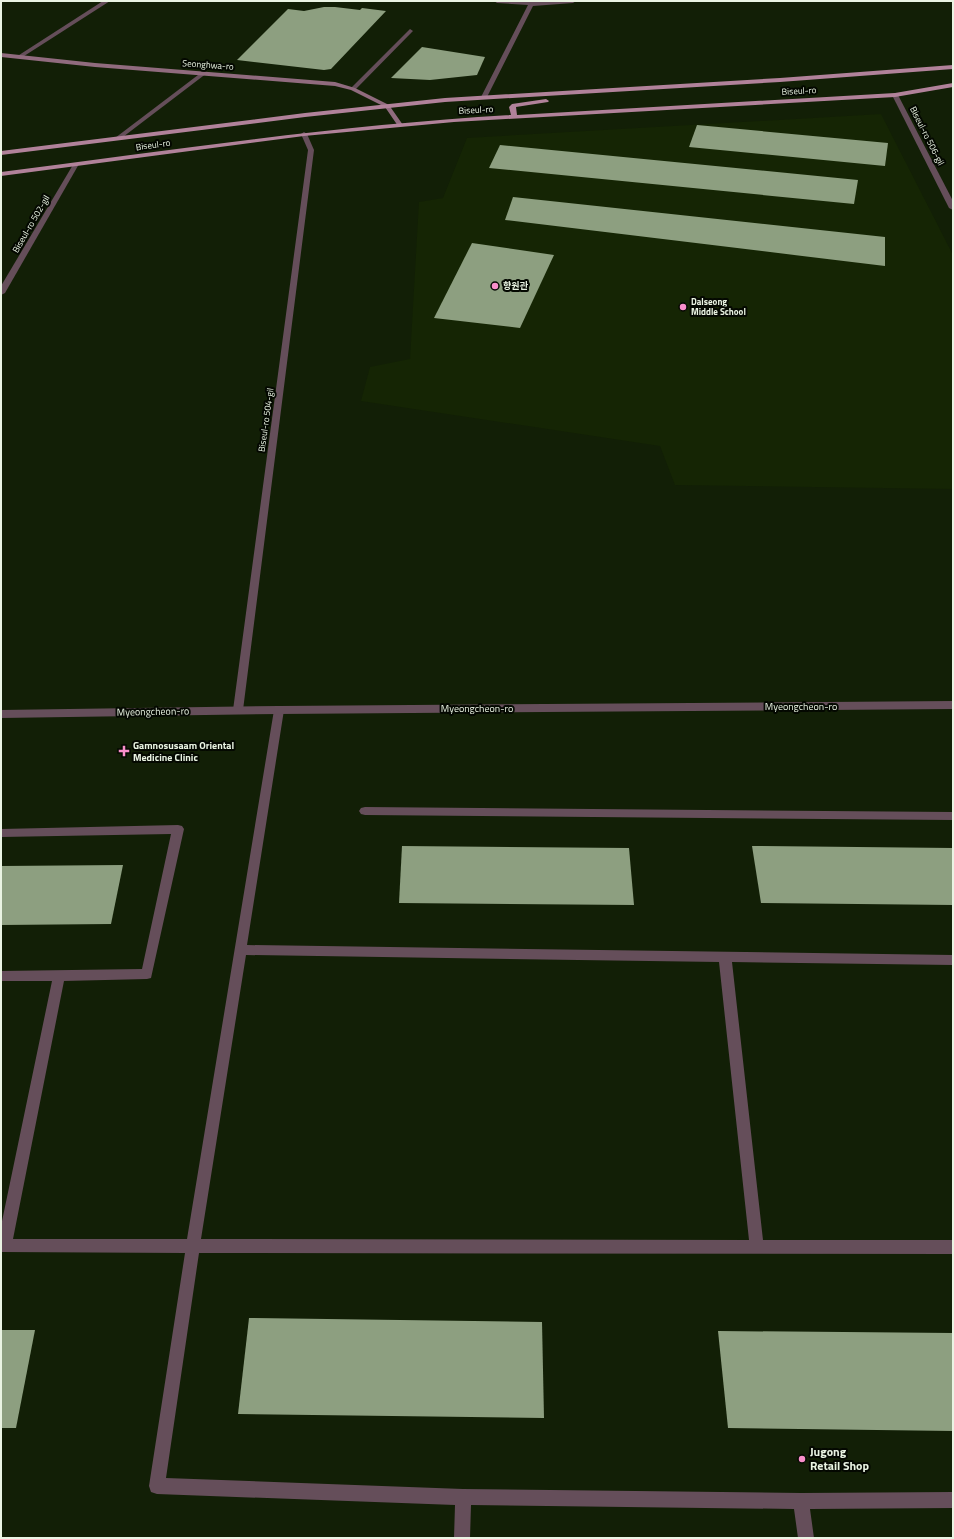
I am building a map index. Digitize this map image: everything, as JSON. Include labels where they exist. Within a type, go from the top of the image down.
[{"type":"main road","name":"Seonghwa-ro","points":[[1,55],[95,65],[335,84],[353,89],[387,106],[400,125]]},
{"type":"main road","name":"Biseul-ro","points":[[1,174],[76,164],[387,106],[484,97],[572,93],[953,67]]},
{"type":"main road","name":"Biseul-ro","points":[[1,153],[117,138],[236,134],[304,134],[514,116],[895,95],[953,85]]},
{"type":"main road","points":[[514,116],[512,108],[514,105],[553,100],[572,93]]},
{"type":"street","points":[[19,57],[107,1]]},
{"type":"street","points":[[497,1],[532,3],[573,1]]},
{"type":"street","points":[[484,97],[532,3]]},
{"type":"street","points":[[353,89],[410,31]]},
{"type":"street","points":[[117,138],[204,73]]},
{"type":"street","name":"Biseul-ro 506-gil","points":[[895,95],[953,208]]},
{"type":"street","name":"Biseul-ro 504-gil","points":[[238,710],[312,150],[304,134]]},
{"type":"street","name":"Biseul-ro 502-gil","points":[[1,293],[76,164]]},
{"type":"street","name":"Myeongcheon-ro","points":[[1,714],[238,710],[953,705]]},
{"type":"street","points":[[278,710],[193,1246],[157,1486],[463,1497],[801,1501],[953,1500]]},
{"type":"street","points":[[365,811],[953,816]]},
{"type":"street","points":[[1,833],[178,829],[147,974],[1,976]]},
{"type":"street","points":[[240,950],[953,960]]},
{"type":"street","points":[[725,956],[757,1247]]},
{"type":"street","points":[[59,976],[2,1245],[953,1247]]},
{"type":"street","points":[[462,1538],[463,1497]]},
{"type":"street","points":[[801,1501],[806,1538]]},
{"type":"shaded area","name":"Dalseong Middle School","points":[[881,114],[953,255],[953,489],[675,485],[660,446],[361,401],[370,367],[410,359],[419,202],[443,198],[467,138]]},
{"type":"building","points":[[324,7],[360,10],[362,8],[386,11],[331,69],[324,70],[237,60],[288,9],[304,11]]},
{"type":"building","points":[[422,47],[485,57],[477,75],[430,80],[391,78]]},
{"type":"building","points":[[697,125],[888,143],[885,166],[689,147]]},
{"type":"building","points":[[500,145],[858,180],[854,204],[489,168]]},
{"type":"building","points":[[513,197],[885,237],[885,266],[505,220]]},
{"type":"building","name":"향원관","points":[[472,243],[554,255],[520,328],[434,318]]},
{"type":"building","points":[[402,846],[629,848],[634,905],[399,903]]},
{"type":"building","points":[[752,846],[953,848],[953,905],[761,903]]},
{"type":"building","points":[[123,865],[111,924],[1,925],[1,866]]},
{"type":"building","points":[[249,1318],[542,1322],[544,1418],[238,1414]]},
{"type":"building","points":[[1,1330],[35,1330],[16,1428],[1,1428]]},
{"type":"building","points":[[718,1331],[953,1333],[953,1431],[728,1428]]},
{"type":"place","name":"향원관","points":[[495,286]]},
{"type":"place","name":"Dalseong Middle School","points":[[683,307]]},
{"type":"place","name":"Gamnosusaam Oriental Medicine Clinic","points":[[124,751]]},
{"type":"place","name":"Jugong Retail Shop","points":[[802,1459]]}]
